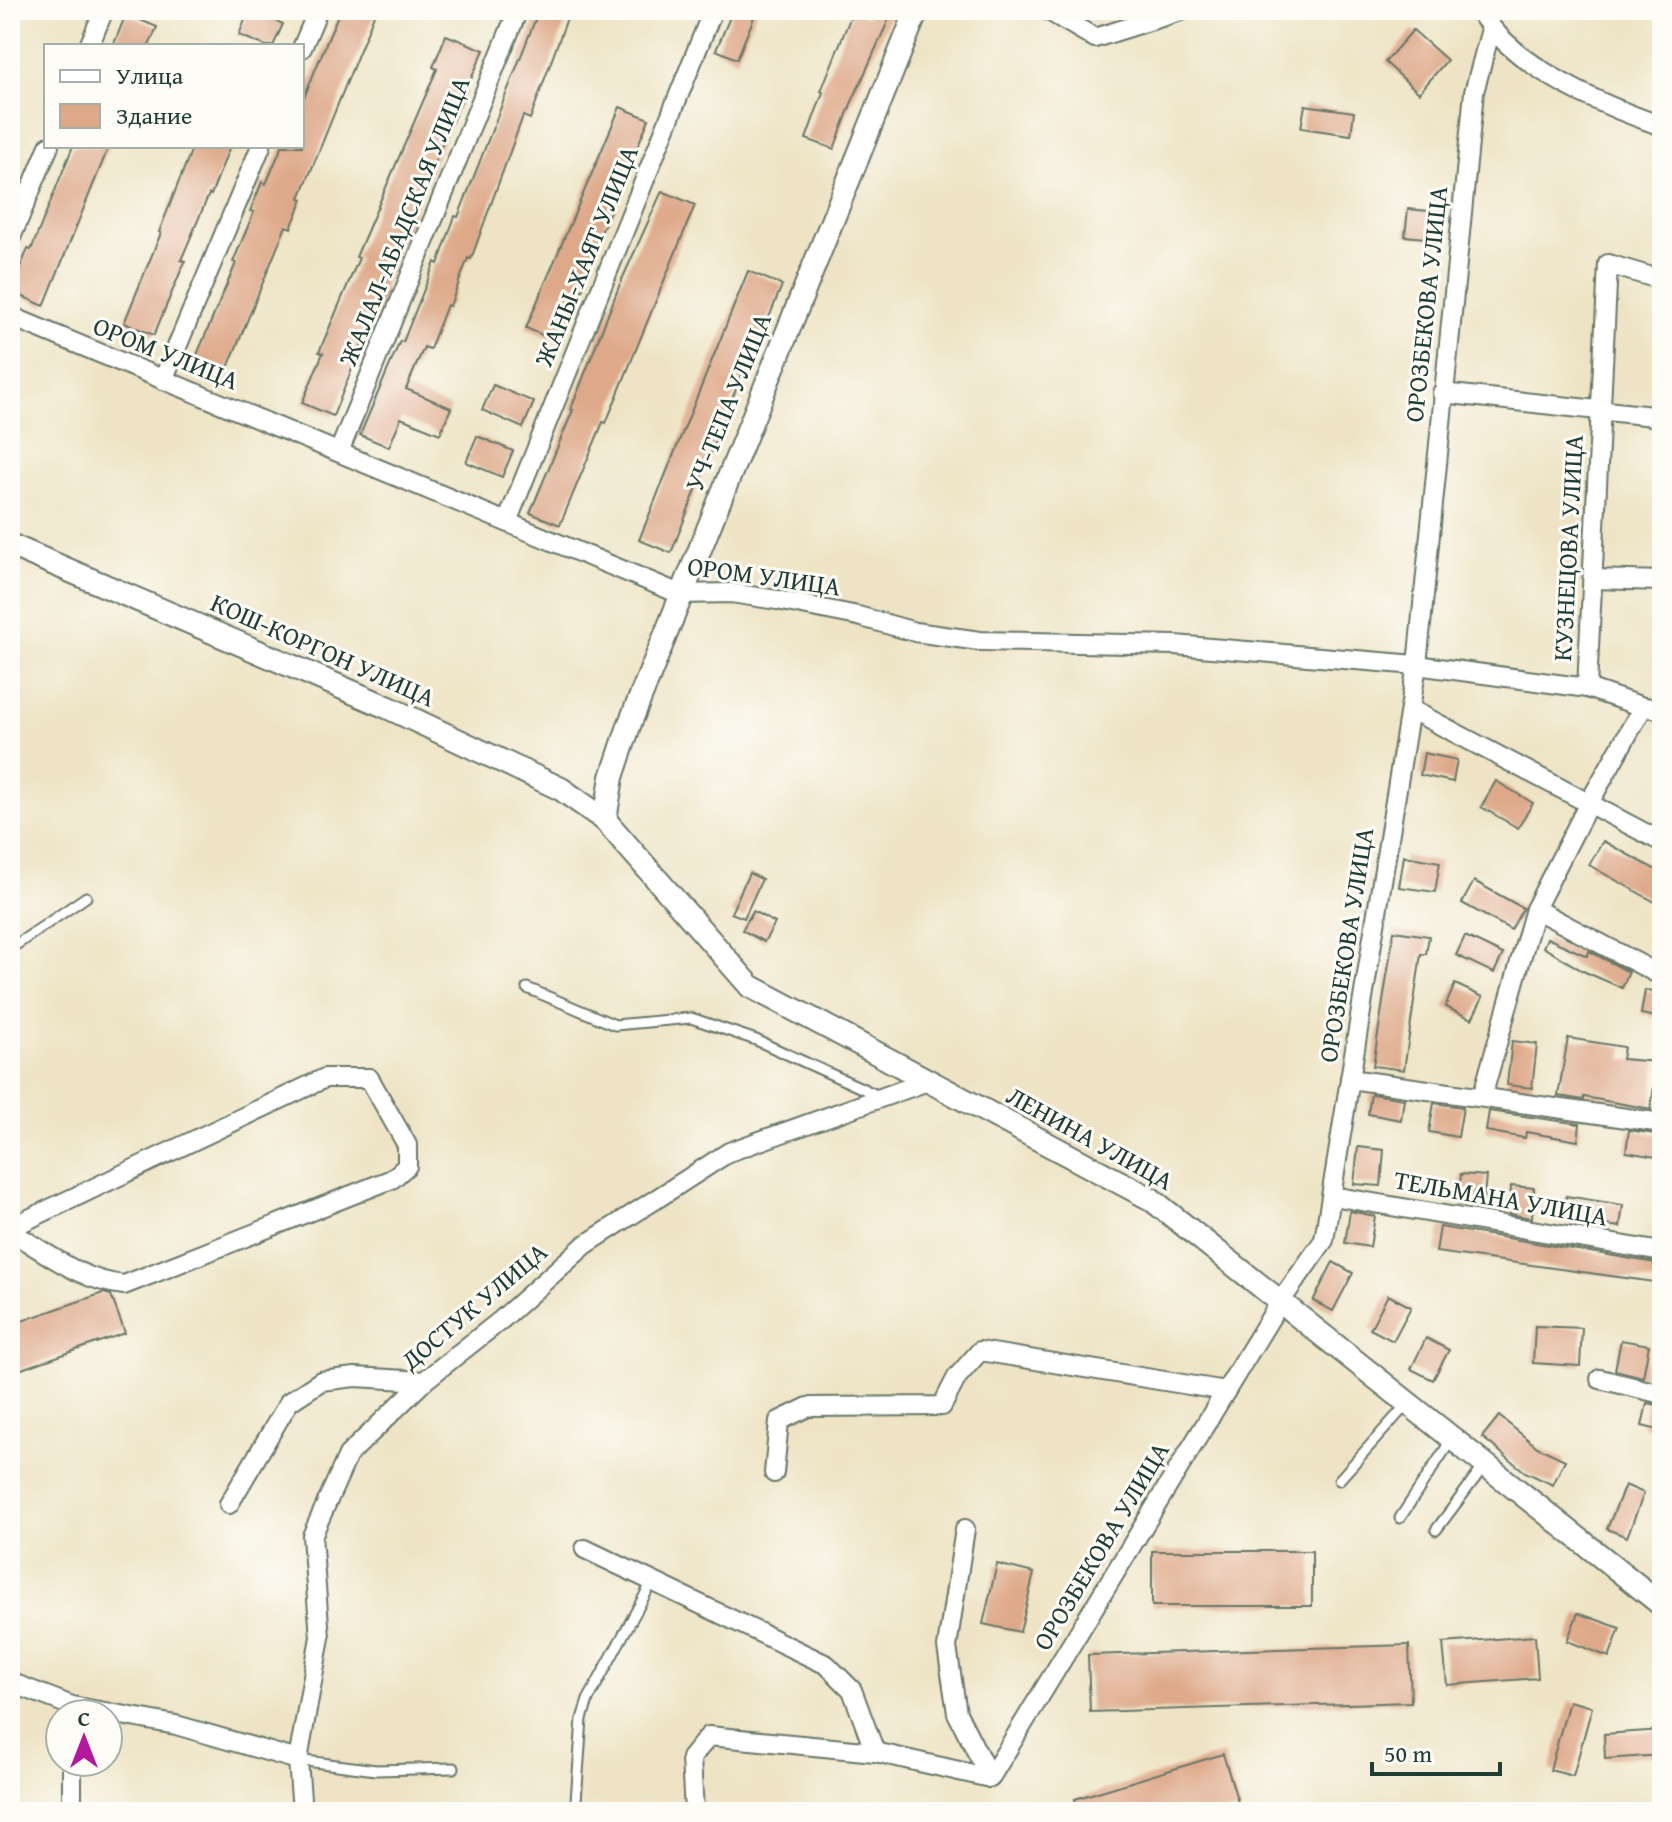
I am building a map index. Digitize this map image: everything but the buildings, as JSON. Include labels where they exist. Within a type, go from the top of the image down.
[{"type":"street","points":[[90,44],[104,10]]},
{"type":"street","points":[[304,44],[318,10]]},
{"type":"street","name":"ЖАЛАЛ-АБАДСКАЯ УЛИЦА","points":[[339,452],[518,10]]},
{"type":"street","name":"ЖАНЫ-ХАЯТ УЛИЦА","points":[[507,522],[713,10]]},
{"type":"street","name":"УЧ-ТЕПА УЛИЦА","points":[[605,820],[612,777],[630,723],[917,10]]},
{"type":"street","points":[[1047,10],[1095,38],[1184,10]]},
{"type":"street","points":[[1479,10],[1491,29],[1536,67],[1590,96],[1662,126]]},
{"type":"street","name":"ОРОЗБЕКОВА УЛИЦА","points":[[990,1778],[1280,1302],[1324,1240],[1417,665],[1474,92],[1491,29]]},
{"type":"street","points":[[10,240],[48,148]]},
{"type":"street","points":[[163,380],[260,148]]},
{"type":"street","name":"КУЗНЕЦОВА УЛИЦА","points":[[1587,688],[1608,264],[1662,280]]},
{"type":"street","name":"ОРОМ УЛИЦА","points":[[10,316],[680,594],[731,593],[777,600],[858,616],[915,632],[980,641],[1175,645],[1417,665],[1587,688],[1643,707],[1662,709]]},
{"type":"street","name":"КУЗНЕЦОВА УЛИЦА","points":[[1442,393],[1662,417]]},
{"type":"street","name":"КОШ-КОРГОН УЛИЦА","points":[[10,545],[387,707],[561,789],[605,820]]},
{"type":"street","points":[[1594,579],[1662,581]]},
{"type":"street","points":[[1482,1097],[1535,909],[1643,707]]},
{"type":"street","points":[[1410,709],[1662,842]]},
{"type":"street","name":"ЛЕНИНА УЛИЦА","points":[[605,820],[750,986],[1151,1199],[1662,1605]]},
{"type":"street","points":[[1535,909],[1662,976]]},
{"type":"street","points":[[325,1078],[369,1078],[407,1145],[407,1166],[392,1179],[124,1285],[87,1278],[10,1229],[325,1078]]},
{"type":"street","points":[[1350,1079],[1662,1123]]},
{"type":"street","name":"ДОСТУК УЛИЦА","points":[[302,1812],[298,1760],[320,1637],[312,1536],[348,1455],[424,1381],[501,1320],[585,1245],[729,1152],[928,1081]]},
{"type":"street","name":"ТЕЛЬМАНА УЛИЦА","points":[[1332,1196],[1662,1252]]},
{"type":"street","points":[[774,1473],[779,1421],[808,1407],[942,1406],[957,1377],[980,1351],[1226,1391]]},
{"type":"street","points":[[229,1504],[289,1402],[321,1381],[355,1377],[424,1381]]},
{"type":"street","points":[[1600,1379],[1662,1394]]},
{"type":"street","points":[[965,1529],[947,1647],[957,1713],[990,1778]]},
{"type":"street","points":[[585,1549],[827,1665],[852,1690],[875,1752]]},
{"type":"street","points":[[10,1682],[45,1698]]},
{"type":"street","points":[[124,1718],[176,1725],[298,1760]]},
{"type":"street","points":[[694,1812],[691,1758],[709,1736],[875,1752],[990,1778]]},
{"type":"street","points":[[72,1778],[72,1812]]},
{"type":"lane","points":[[10,949],[86,897]]},
{"type":"lane","points":[[527,988],[615,1025],[691,1018],[756,1040],[882,1098]]},
{"type":"lane","points":[[1339,1480],[1408,1403]]},
{"type":"lane","points":[[1400,1518],[1452,1439]]},
{"type":"lane","points":[[1436,1530],[1485,1465]]},
{"type":"lane","points":[[576,1801],[582,1719],[588,1700],[652,1582]]},
{"type":"lane","points":[[298,1760],[376,1770],[454,1768]]}]
